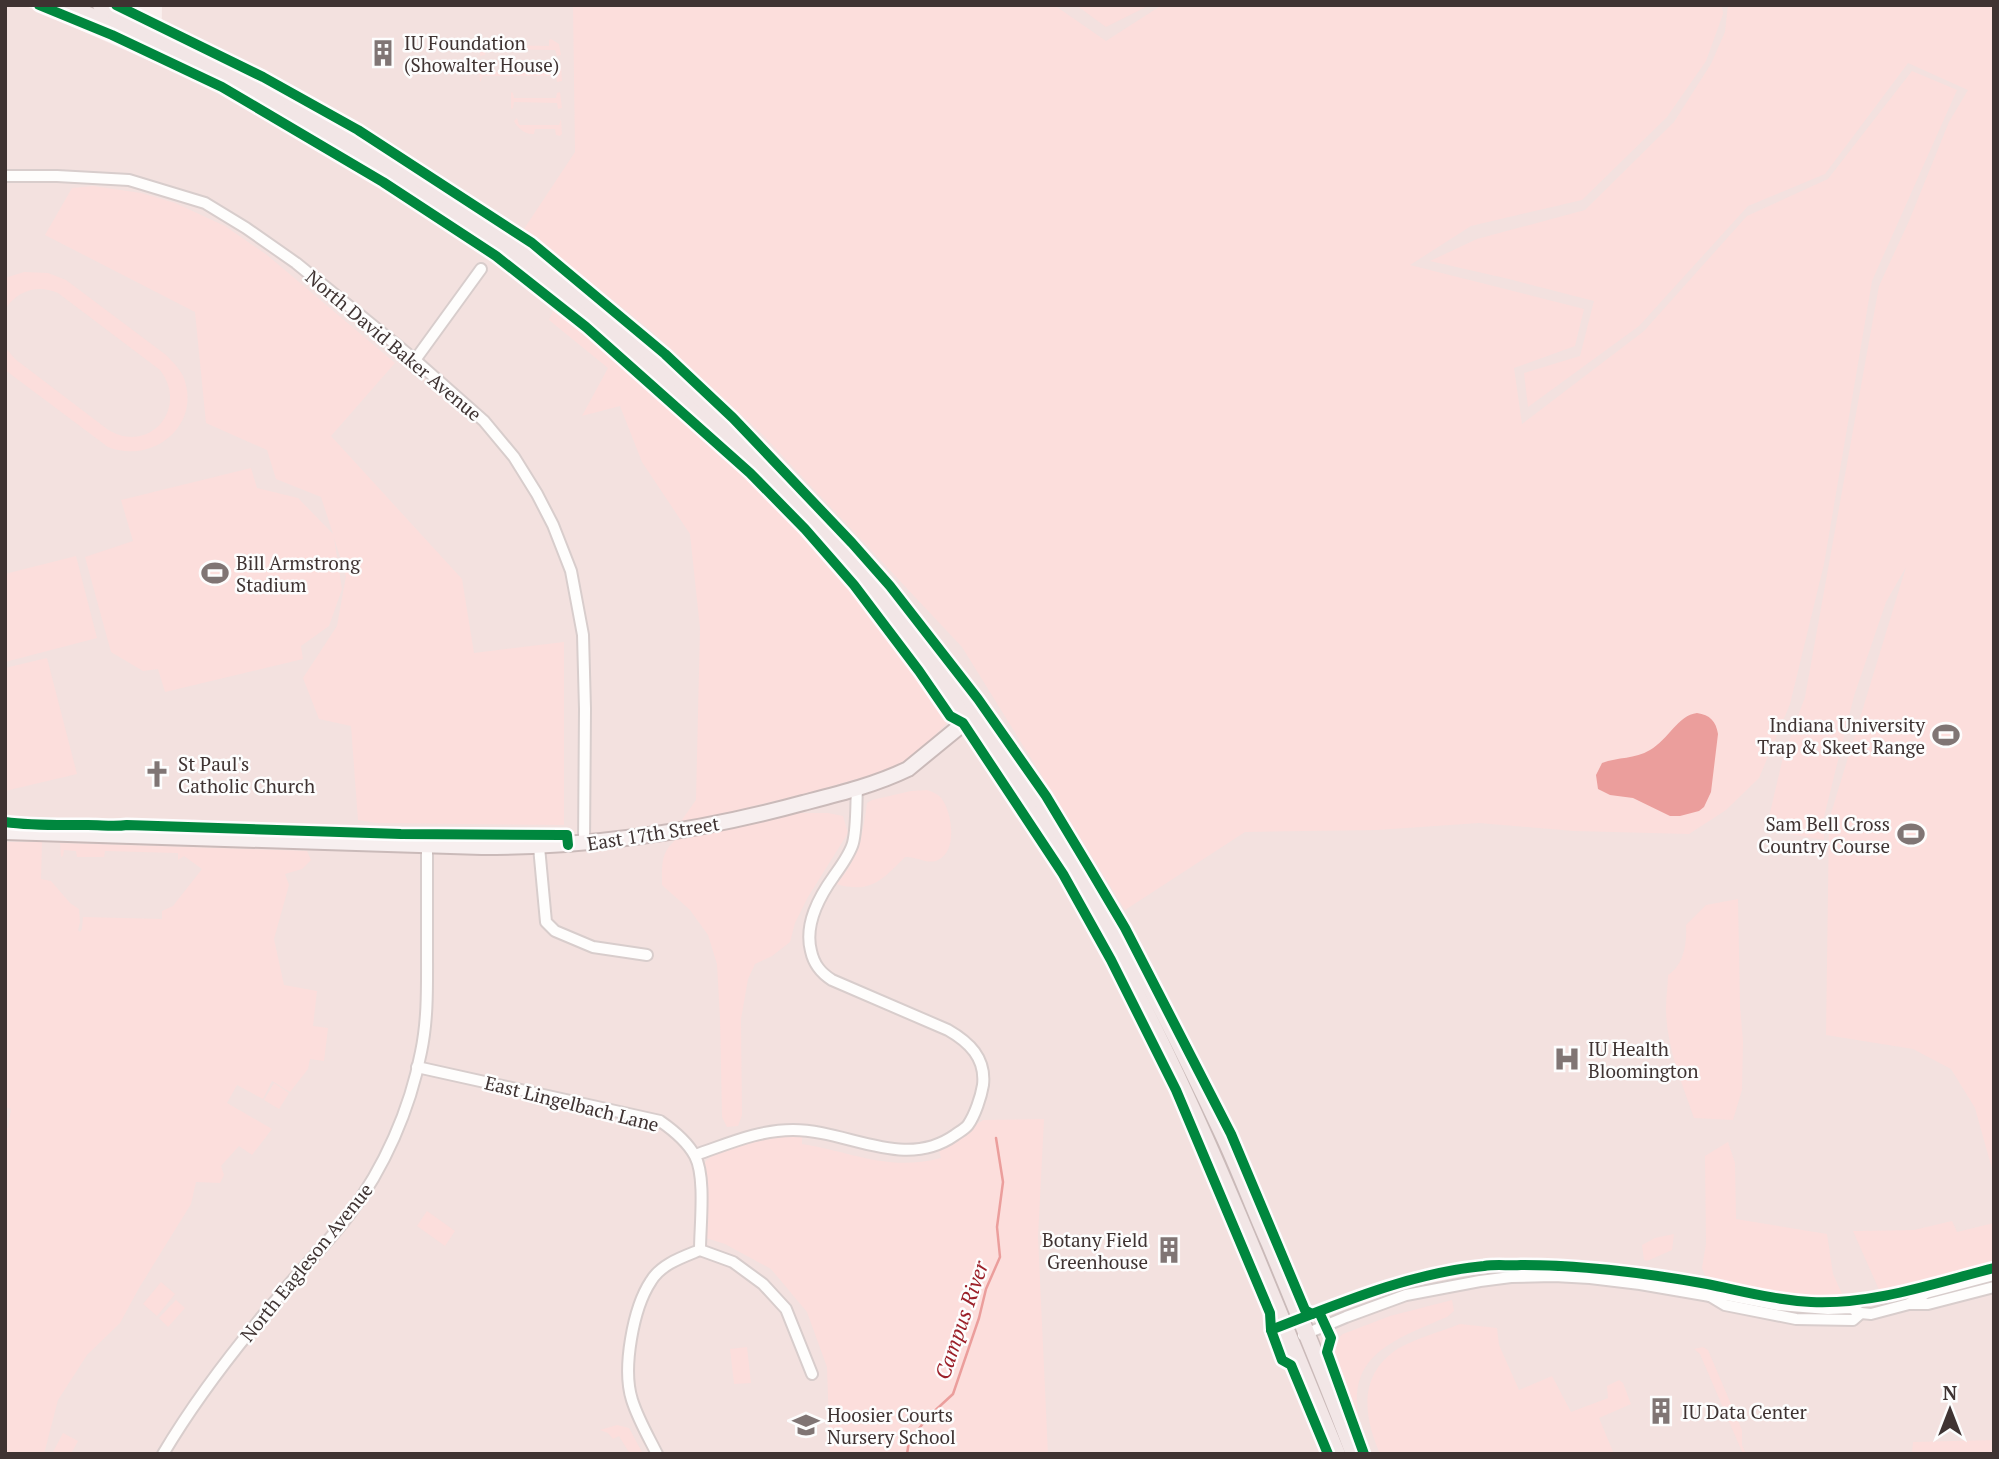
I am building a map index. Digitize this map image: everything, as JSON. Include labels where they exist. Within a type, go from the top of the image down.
[{"type":"highway","points":[[65,5],[170,53],[283,111],[502,243]]},
{"type":"highway","points":[[101,5],[205,54],[310,110],[414,173],[502,243],[696,412],[755,469],[867,591],[933,673],[974,716],[1052,818],[1134,957],[1224,1137],[1307,1333],[1354,1454]]},
{"type":"highway","points":[[974,716],[1066,867],[1136,991],[1190,1104],[1337,1454]]},
{"type":"main road","name":"East 17th Street","points":[[5,832],[427,845],[539,847],[584,844],[702,827],[857,788],[908,769],[974,716]]},
{"type":"street","name":"North David Baker Avenue","points":[[5,176],[129,180],[205,203],[296,263],[415,360],[484,421],[514,457],[553,525],[571,571],[583,635],[584,844]]},
{"type":"street","points":[[415,360],[481,269]]},
{"type":"street","points":[[700,1250],[701,1185],[695,1155],[747,1136],[770,1131],[796,1130],[822,1133],[902,1151],[933,1146],[967,1126],[978,1104],[983,1084],[982,1069],[976,1052],[965,1040],[948,1030],[832,980],[821,973],[813,960],[808,932],[812,916],[827,886],[845,861],[853,842],[857,788]]},
{"type":"street","name":"North Eagleson Avenue","points":[[163,1454],[184,1420],[235,1351],[349,1215],[376,1174],[401,1120],[417,1067],[426,1021],[427,845]]},
{"type":"street","points":[[539,847],[546,922],[555,932],[593,947],[647,955]]},
{"type":"street","name":"East Lingelbach Lane","points":[[417,1067],[660,1121],[678,1133],[695,1155]]},
{"type":"street","points":[[657,1454],[631,1398],[627,1373],[634,1325],[651,1279],[673,1261],[700,1250],[733,1262],[763,1284],[786,1309],[812,1374]]},
{"type":"street","points":[[1909,1304],[1926,1293],[1994,1275]]},
{"type":"street","points":[[1290,1340],[1406,1295],[1503,1278],[1554,1276],[1640,1284],[1710,1296],[1725,1305],[1796,1319],[1853,1320],[1861,1313],[1871,1314],[1909,1304],[1928,1304],[1994,1287]]},
{"type":"shaded area","points":[[5,5],[24,5],[161,66],[162,5],[1994,5],[1994,1454],[5,1454]]},
{"type":"shaded area","points":[[573,5],[1054,5],[1106,41],[1162,5],[1722,5],[1723,14],[1706,61],[1667,117],[1582,200],[1471,226],[1410,265],[1584,309],[1575,346],[1514,368],[1522,424],[1644,331],[1747,216],[1828,179],[1912,71],[1957,90],[1872,281],[1824,564],[1790,704],[1759,778],[1726,810],[1689,834],[1574,831],[1479,823],[1377,830],[1245,832],[1125,910],[962,647],[763,435],[650,330],[524,229],[575,152]]},
{"type":"shaded area","points":[[1076,5],[1150,5],[1106,27]]},
{"type":"shaded area","points":[[1728,5],[1994,5],[1994,1176],[1975,1108],[1951,1069],[1913,1049],[1826,1035],[1829,820],[1906,567],[1886,602],[1854,696],[1824,817],[1824,840],[1766,830],[1783,757],[1805,697],[1879,286],[1949,122],[1968,90],[1908,63],[1825,174],[1748,206],[1639,326],[1528,407],[1524,373],[1580,356],[1594,301],[1430,261],[1477,239],[1585,210],[1674,122],[1711,64],[1725,32]]},
{"type":"shaded area","points":[[486,39],[489,45],[549,46],[551,39],[559,44],[561,55],[557,56],[555,50],[486,49],[485,55],[480,56],[480,45]]},
{"type":"shaded area","points":[[481,65],[483,72],[556,72],[556,66],[560,65],[562,81],[557,82],[556,76],[483,76],[480,82]]},
{"type":"shaded area","points":[[511,92],[514,98],[556,98],[560,92],[562,108],[558,109],[557,103],[514,102],[511,109]]},
{"type":"shaded area","points":[[517,118],[519,125],[559,125],[561,119],[562,134],[556,135],[555,129],[535,129],[534,134],[528,133],[515,124]]},
{"type":"shaded area","points":[[93,186],[141,193],[175,203],[225,226],[267,255],[395,363],[331,436],[462,579],[474,653],[564,642],[564,825],[376,823],[358,820],[351,726],[319,719],[303,678],[337,626],[346,576],[334,538],[342,589],[329,626],[301,646],[303,659],[165,692],[158,669],[143,671],[111,652],[85,557],[133,541],[121,500],[251,468],[257,488],[298,498],[333,534],[321,497],[276,479],[267,450],[206,423],[195,312],[45,235],[72,188]]},
{"type":"shaded area","points":[[24,272],[48,273],[66,280],[173,362],[183,376],[187,394],[186,410],[180,424],[170,436],[157,445],[142,450],[125,451],[108,447],[5,370],[5,347],[15,359],[107,429],[122,436],[137,437],[150,432],[160,424],[167,413],[170,399],[168,385],[160,370],[58,293],[43,289],[29,290],[16,297],[5,309],[5,286],[8,283],[5,283],[5,278]]},
{"type":"shaded area","points":[[554,308],[630,369],[791,520],[832,563],[890,634],[948,717],[946,724],[917,753],[874,774],[679,824],[696,800],[700,628],[690,534],[642,462],[620,406],[582,416],[608,368],[549,320]]},
{"type":"shaded area","points":[[76,556],[97,638],[5,662],[5,574]]},
{"type":"shaded area","points":[[47,658],[77,774],[5,791],[5,668]]},
{"type":"shaded area","points":[[1697,713],[1712,719],[1718,734],[1711,792],[1699,811],[1670,816],[1633,798],[1610,795],[1598,789],[1596,775],[1602,763],[1650,750],[1684,718]]},
{"type":"shaded area","points":[[927,790],[935,793],[946,805],[951,840],[944,855],[930,862],[905,857],[882,878],[867,886],[848,887],[836,884],[850,866],[858,846],[867,803],[911,791]]},
{"type":"shaded area","points":[[800,813],[843,816],[848,833],[808,897],[795,923],[790,942],[772,956],[755,964],[748,979],[741,1019],[742,1115],[738,1126],[727,1127],[722,1117],[717,964],[708,935],[690,910],[662,885],[664,856],[670,845],[683,834]]},
{"type":"shaded area","points":[[5,842],[42,842],[41,879],[51,881],[70,903],[79,909],[80,932],[83,917],[162,919],[162,911],[173,906],[202,869],[184,856],[178,860],[178,853],[105,851],[104,857],[77,857],[76,851],[64,850],[61,857],[60,843],[307,851],[311,860],[302,869],[285,874],[289,885],[274,939],[284,985],[317,991],[313,1026],[328,1028],[324,1061],[310,1059],[308,1069],[290,1092],[272,1081],[263,1099],[237,1085],[227,1103],[272,1129],[252,1155],[239,1146],[221,1166],[224,1175],[220,1183],[196,1182],[191,1204],[120,1323],[87,1355],[58,1400],[44,1454],[5,1454],[5,1128],[8,1128],[11,1109],[5,1107]]},
{"type":"shaded area","points":[[1738,899],[1742,1090],[1733,1120],[1694,1118],[1669,1036],[1666,1008],[1668,975],[1681,960],[1686,925],[1706,905]]},
{"type":"shaded area","points":[[274,1083],[289,1093],[279,1109],[264,1100]]},
{"type":"shaded area","points":[[1044,1119],[1038,1237],[1048,1454],[830,1454],[827,1367],[807,1312],[771,1269],[725,1244],[706,1238],[707,1203],[703,1166],[709,1158],[733,1146],[763,1139],[802,1136],[802,1144],[871,1159],[922,1162],[941,1158],[939,1150],[983,1120]]},
{"type":"shaded area","points":[[1728,1142],[1735,1163],[1736,1219],[1827,1234],[1833,1274],[1843,1296],[1777,1294],[1707,1280],[1702,1268],[1706,1244],[1705,1156]]},
{"type":"shaded area","points":[[427,1211],[455,1231],[445,1246],[417,1226]]},
{"type":"shaded area","points":[[1952,1221],[1957,1232],[1994,1223],[1994,1264],[1880,1292],[1853,1231],[1914,1230]]},
{"type":"shaded area","points":[[1674,1234],[1672,1250],[1644,1260],[1642,1245],[1655,1238]]},
{"type":"shaded area","points":[[161,1282],[175,1294],[157,1316],[143,1304]]},
{"type":"shaded area","points":[[176,1300],[185,1308],[168,1327],[159,1318]]},
{"type":"shaded area","points":[[1452,1300],[1454,1311],[1447,1317],[1398,1339],[1380,1351],[1368,1364],[1360,1380],[1357,1400],[1360,1424],[1369,1454],[1366,1454],[1332,1359],[1336,1340],[1343,1334],[1390,1316]]},
{"type":"shaded area","points":[[1460,1324],[1497,1328],[1499,1345],[1519,1390],[1552,1376],[1571,1412],[1608,1398],[1607,1386],[1619,1380],[1623,1383],[1631,1404],[1599,1418],[1614,1454],[1380,1454],[1368,1410],[1370,1383],[1376,1370],[1399,1348]]},
{"type":"shaded area","points":[[747,1347],[751,1383],[734,1384],[730,1349]]},
{"type":"shaded area","points":[[1703,1347],[1708,1350],[1742,1430],[1742,1445],[1746,1454],[1743,1454],[1700,1354],[1694,1349]]},
{"type":"shaded area","points":[[617,1425],[629,1428],[643,1454],[630,1454],[619,1436],[613,1439],[600,1430]]},
{"type":"shaded area","points":[[63,1433],[78,1441],[72,1452],[76,1454],[52,1454]]},
{"type":"shaded area","points":[[1994,1440],[1994,1454],[1912,1454],[1913,1442]]},
{"type":"waterway","name":"Campus River","points":[[907,1454],[909,1441],[928,1417],[953,1394],[986,1289],[1000,1257],[997,1227],[1003,1182],[996,1138]]},
{"type":"cycle path","points":[[39,5],[112,35],[222,87],[383,182],[496,256],[586,327],[750,473],[805,529],[854,585],[950,716],[963,723],[1063,874],[1111,960],[1176,1090],[1270,1313],[1271,1330],[1282,1360],[1291,1365],[1328,1454]]},
{"type":"cycle path","points":[[116,5],[263,77],[358,130],[532,243],[665,354],[733,418],[852,543],[890,586],[978,699],[1046,796],[1090,869],[1125,928],[1231,1134],[1305,1310],[1312,1314]]},
{"type":"cycle path","points":[[5,822],[401,834],[567,835],[568,845]]},
{"type":"cycle path","points":[[1271,1330],[1402,1282],[1489,1265],[1544,1265],[1614,1270],[1811,1302],[1881,1297],[1994,1268]]},
{"type":"cycle path","points":[[1319,1312],[1331,1338],[1327,1352],[1364,1454]]},
{"type":"place","name":"IU Foundation (Showalter House)","points":[[383,53]]},
{"type":"place","name":"Bill Armstrong Stadium","points":[[215,573]]},
{"type":"place","name":"Indiana University Trap & Skeet Range","points":[[1946,735]]},
{"type":"place","name":"St Paul's Catholic Church","points":[[157,774]]},
{"type":"place","name":"Sam Bell Cross Country Course","points":[[1911,834]]},
{"type":"place","name":"IU Health Bloomington","points":[[1567,1059]]},
{"type":"place","name":"Botany Field Greenhouse","points":[[1169,1250]]},
{"type":"place","name":"IU Data Center","points":[[1661,1411]]},
{"type":"place","name":"Hoosier Courts Nursery School","points":[[806,1425]]}]
